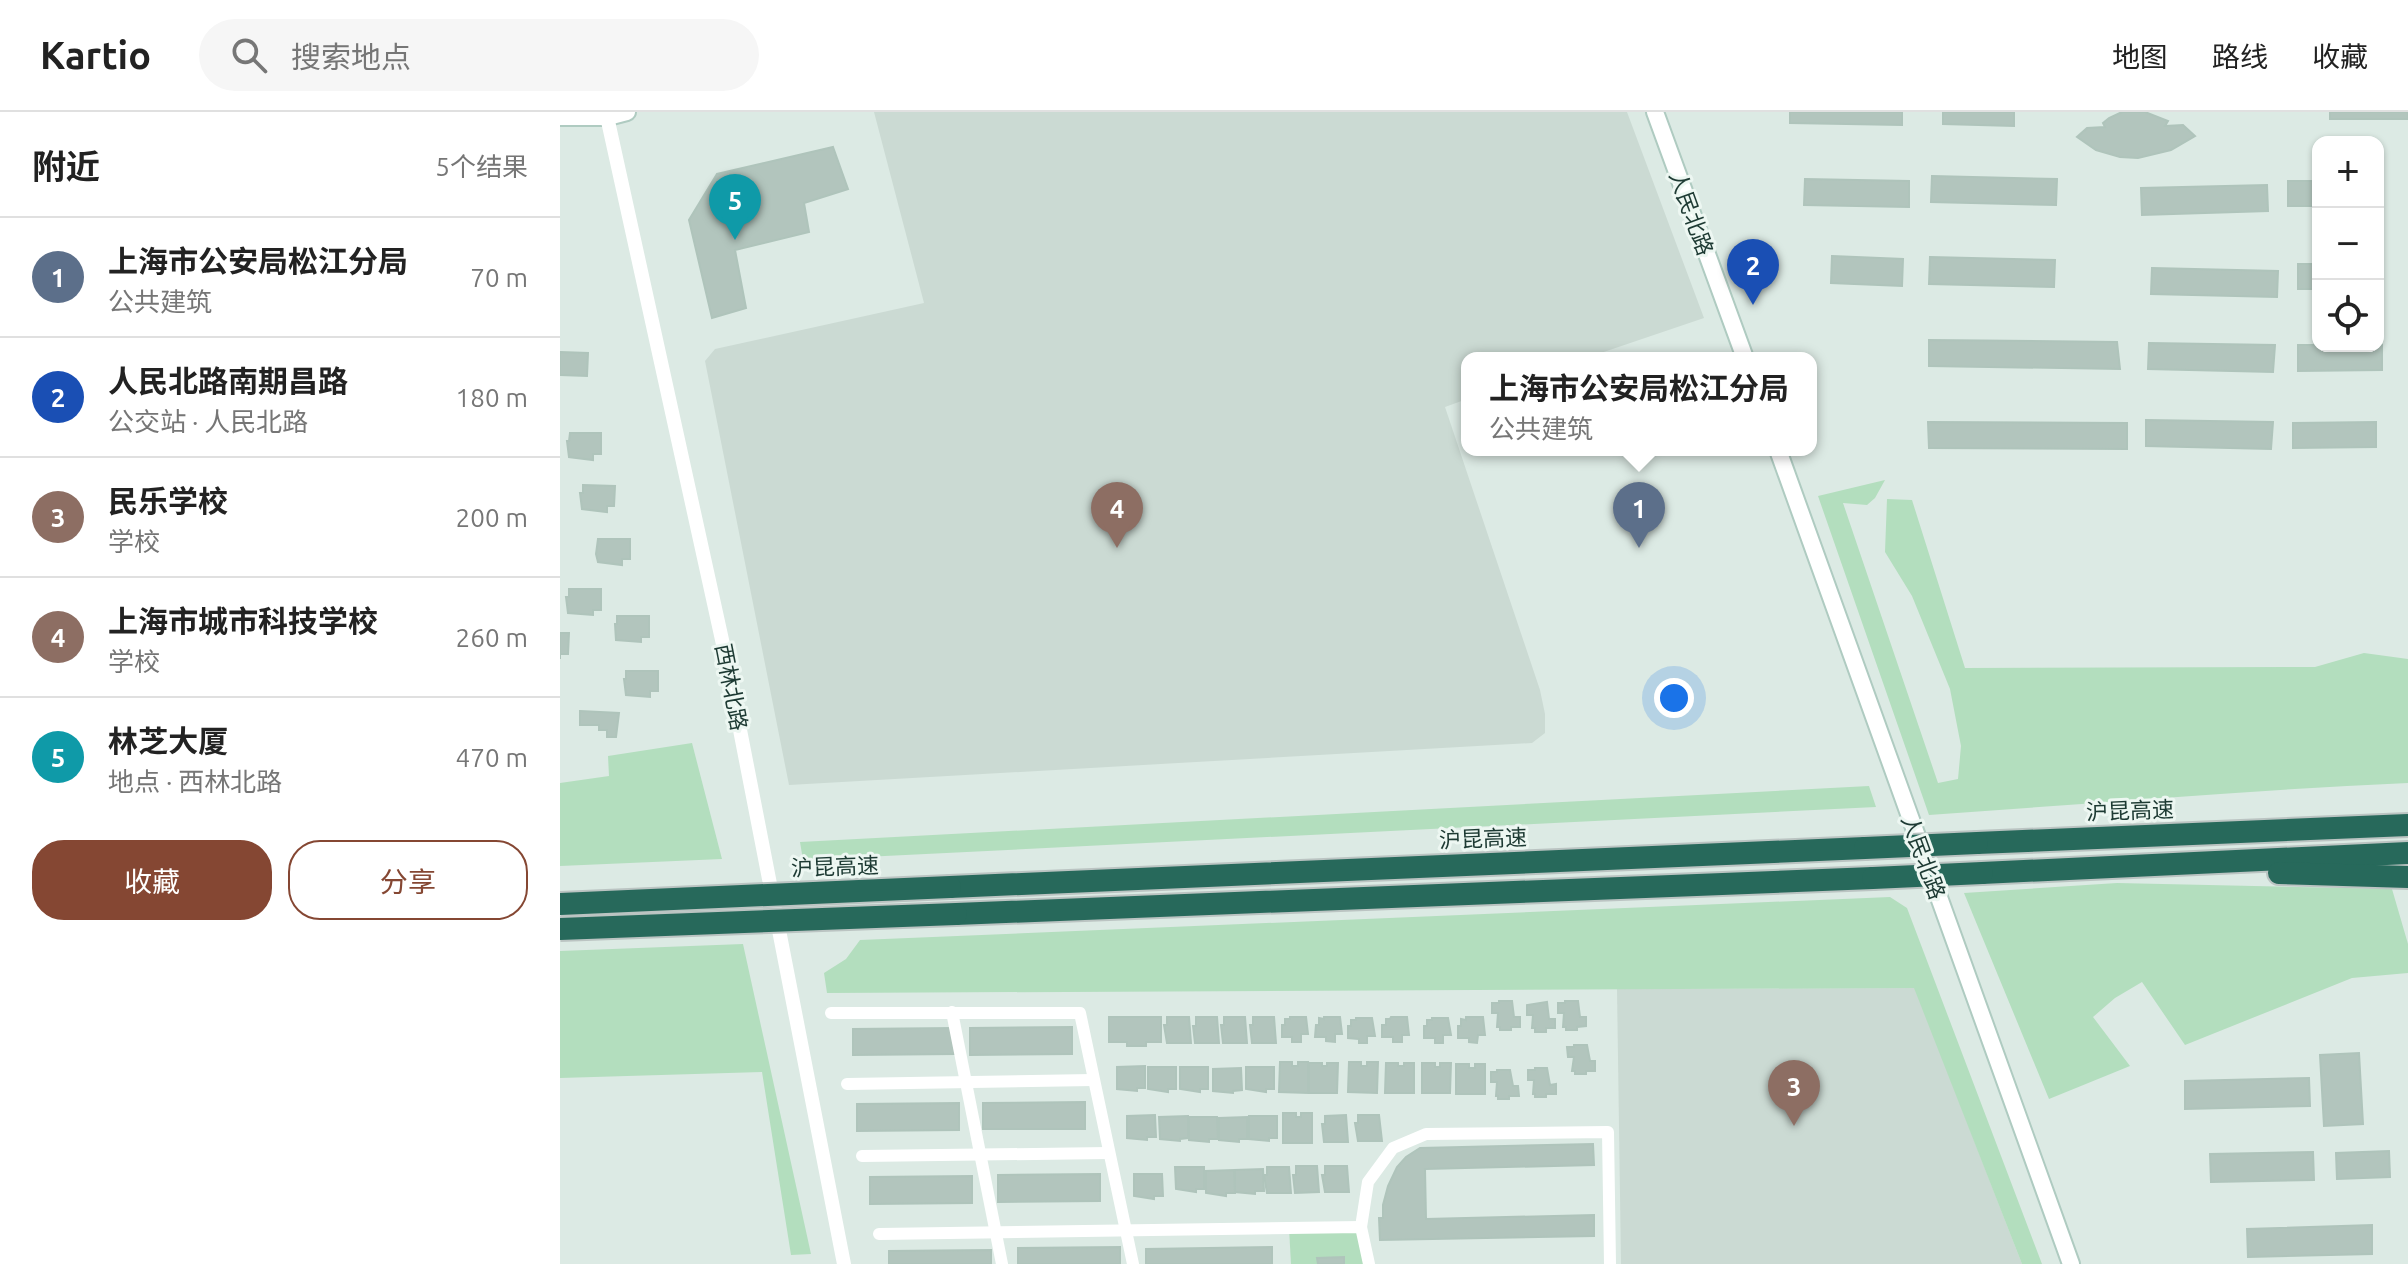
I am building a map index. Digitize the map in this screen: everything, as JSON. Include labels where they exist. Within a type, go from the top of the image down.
[{"type":"highway","points":[[2133,836],[2408,813]]},
{"type":"highway","name":"沪昆高速","points":[[560,904],[2408,825]]},
{"type":"highway","points":[[560,929],[1873,878],[2408,853]]},
{"type":"highway","points":[[2134,867],[2408,877]]},
{"type":"main road","points":[[560,117],[627,112]]},
{"type":"main road","name":"人民北路","points":[[1655,112],[1743,352]]},
{"type":"main road","name":"人民北路","points":[[1780,456],[2071,1264]]},
{"type":"street","name":"西林北路","points":[[607,114],[726,658],[844,1264]]},
{"type":"street","points":[[952,1012],[1002,1264]]},
{"type":"street","points":[[831,1013],[1080,1013],[1133,1264]]},
{"type":"street","points":[[847,1084],[1093,1080]]},
{"type":"street","points":[[1369,1264],[1361,1227],[1368,1182],[1393,1148],[1426,1134],[1608,1132],[1610,1264]]},
{"type":"street","points":[[862,1156],[1109,1153]]},
{"type":"street","points":[[879,1234],[1361,1227]]},
{"type":"shaded area","points":[[874,112],[1627,112],[1704,318],[1604,352],[1461,352],[1461,401],[1445,407],[1540,690],[1545,733],[1532,743],[789,785],[705,361],[715,349],[924,303]]},
{"type":"shaded area","points":[[1915,988],[2022,1264],[1621,1264],[1617,989]]},
{"type":"green space","points":[[1885,480],[1875,498],[1867,505],[1843,503],[1938,783],[1958,779],[1961,746],[1950,689],[1912,596],[1885,552],[1887,499],[1912,500],[1965,668],[2315,667],[2364,653],[2408,659],[2408,783],[1929,815],[1818,496]]},
{"type":"green space","points":[[692,743],[722,859],[560,866],[560,783],[609,776],[608,756]]},
{"type":"green space","points":[[1869,786],[1876,807],[803,860],[800,842]]},
{"type":"green space","points":[[2117,883],[2392,889],[2408,944],[2408,973],[2352,978],[2185,1045],[2142,982],[2115,998],[2093,1017],[2130,1066],[2049,1099],[1964,893]]},
{"type":"green space","points":[[1890,897],[1907,908],[2042,1264],[2022,1264],[1914,988],[827,993],[824,973],[846,959],[860,940]]},
{"type":"green space","points":[[743,944],[811,1254],[791,1255],[762,1072],[560,1078],[560,951]]},
{"type":"green space","points":[[1361,1227],[1369,1264],[1291,1264],[1289,1228]]},
{"type":"building","points":[[1790,112],[1902,112],[1902,125],[1790,123]]},
{"type":"building","points":[[1943,112],[2014,112],[2014,126],[1943,124]]},
{"type":"building","points":[[2122,112],[2145,112],[2168,121],[2165,126],[2183,125],[2195,136],[2171,150],[2138,158],[2096,150],[2077,137],[2087,128],[2105,127],[2103,123]]},
{"type":"building","points":[[2330,112],[2408,112],[2408,119],[2330,119]]},
{"type":"building","points":[[833,147],[848,189],[804,203],[809,232],[735,250],[746,308],[712,318],[689,220],[717,174]]},
{"type":"building","points":[[1932,176],[2057,179],[2056,205],[1931,202]]},
{"type":"building","points":[[1805,179],[1909,181],[1909,207],[1804,205]]},
{"type":"building","points":[[2288,181],[2312,181],[2312,206],[2288,206]]},
{"type":"building","points":[[2267,185],[2268,211],[2142,215],[2141,188]]},
{"type":"building","points":[[1832,256],[1903,259],[1902,286],[1831,283]]},
{"type":"building","points":[[1930,257],[2055,260],[2054,287],[1929,284]]},
{"type":"building","points":[[2298,264],[2312,264],[2312,289],[2298,289]]},
{"type":"building","points":[[2152,268],[2278,271],[2277,297],[2151,294]]},
{"type":"building","points":[[1929,340],[2117,342],[2120,369],[1929,366]]},
{"type":"building","points":[[2149,343],[2275,345],[2273,372],[2148,369]]},
{"type":"building","points":[[2298,345],[2312,345],[2312,352],[2382,352],[2382,370],[2298,371]]},
{"type":"building","points":[[560,352],[588,353],[587,376],[560,375]]},
{"type":"building","points":[[2146,420],[2273,422],[2271,449],[2146,446]]},
{"type":"building","points":[[1928,422],[2127,423],[2127,449],[1929,448]]},
{"type":"building","points":[[2376,422],[2376,447],[2293,448],[2293,423]]},
{"type":"building","points":[[570,433],[601,433],[601,454],[593,454],[593,460],[569,457],[567,441]]},
{"type":"building","points":[[583,485],[615,486],[614,506],[607,506],[607,512],[582,509],[580,493],[583,493]]},
{"type":"building","points":[[598,539],[630,539],[630,559],[622,559],[622,565],[598,562]]},
{"type":"building","points":[[569,589],[601,589],[601,610],[593,610],[593,615],[568,613],[566,597],[569,597]]},
{"type":"building","points":[[617,616],[649,616],[649,637],[641,637],[641,642],[616,640]]},
{"type":"building","points":[[560,633],[569,633],[568,654],[560,654]]},
{"type":"building","points":[[626,671],[658,671],[658,691],[650,691],[650,697],[626,695]]},
{"type":"building","points":[[580,711],[619,713],[616,737],[607,737],[607,730],[599,730],[599,725],[580,725]]},
{"type":"building","points":[[1512,1001],[1514,1017],[1520,1017],[1520,1027],[1500,1030],[1497,1027],[1498,1013],[1492,1013],[1492,1003]]},
{"type":"building","points":[[1578,1001],[1580,1017],[1586,1017],[1586,1026],[1577,1027],[1577,1030],[1563,1027],[1564,1013],[1558,1013],[1558,1003]]},
{"type":"building","points":[[1547,1002],[1549,1019],[1555,1019],[1555,1028],[1535,1032],[1532,1028],[1533,1015],[1527,1015],[1527,1005]]},
{"type":"building","points":[[1109,1017],[1161,1017],[1161,1042],[1127,1046],[1127,1042],[1109,1042]]},
{"type":"building","points":[[1167,1017],[1189,1017],[1191,1043],[1167,1043],[1164,1025],[1167,1025]]},
{"type":"building","points":[[1196,1017],[1217,1017],[1219,1043],[1195,1043],[1193,1026],[1196,1026]]},
{"type":"building","points":[[1224,1017],[1245,1017],[1247,1043],[1223,1043],[1221,1025],[1224,1025]]},
{"type":"building","points":[[1253,1017],[1274,1017],[1276,1043],[1252,1043],[1250,1025],[1253,1025]]},
{"type":"building","points":[[1290,1017],[1306,1017],[1308,1034],[1301,1034],[1301,1042],[1292,1042],[1292,1037],[1282,1037],[1282,1025]]},
{"type":"building","points":[[1340,1017],[1342,1034],[1335,1034],[1335,1042],[1326,1041],[1326,1037],[1315,1037],[1319,1018]]},
{"type":"building","points":[[1407,1017],[1409,1035],[1402,1035],[1402,1042],[1393,1042],[1393,1037],[1382,1037],[1382,1025],[1386,1025],[1386,1019]]},
{"type":"building","points":[[1466,1017],[1483,1017],[1485,1035],[1478,1035],[1477,1043],[1469,1042],[1469,1038],[1458,1038],[1458,1026],[1461,1026],[1461,1019],[1466,1020]]},
{"type":"building","points":[[1356,1018],[1372,1018],[1375,1036],[1367,1036],[1367,1043],[1348,1038],[1348,1026]]},
{"type":"building","points":[[1432,1018],[1448,1018],[1451,1035],[1443,1035],[1443,1043],[1435,1043],[1435,1038],[1424,1038],[1424,1026]]},
{"type":"building","points":[[1072,1027],[1072,1054],[970,1055],[970,1028]]},
{"type":"building","points":[[954,1028],[955,1054],[853,1055],[853,1029]]},
{"type":"building","points":[[1587,1045],[1590,1061],[1595,1061],[1595,1071],[1575,1074],[1572,1071],[1574,1057],[1568,1057],[1567,1047]]},
{"type":"building","points":[[2359,1053],[2363,1124],[2324,1126],[2320,1055]]},
{"type":"building","points":[[1280,1062],[1292,1062],[1292,1066],[1298,1066],[1298,1062],[1308,1062],[1308,1093],[1279,1092]]},
{"type":"building","points":[[1349,1062],[1361,1062],[1361,1066],[1367,1066],[1367,1062],[1378,1062],[1377,1093],[1348,1092]]},
{"type":"building","points":[[1309,1063],[1327,1066],[1327,1063],[1338,1063],[1337,1093],[1309,1093]]},
{"type":"building","points":[[1386,1063],[1404,1066],[1404,1063],[1414,1063],[1414,1093],[1385,1093]]},
{"type":"building","points":[[1422,1063],[1435,1063],[1435,1067],[1440,1067],[1440,1063],[1451,1063],[1450,1093],[1422,1093]]},
{"type":"building","points":[[1456,1064],[1469,1064],[1469,1068],[1475,1068],[1475,1064],[1485,1064],[1485,1094],[1456,1094]]},
{"type":"building","points":[[1145,1066],[1145,1088],[1137,1088],[1137,1091],[1117,1089],[1117,1067]]},
{"type":"building","points":[[1148,1067],[1176,1067],[1176,1089],[1168,1089],[1168,1092],[1148,1089]]},
{"type":"building","points":[[1180,1067],[1208,1067],[1208,1089],[1200,1089],[1200,1092],[1180,1089]]},
{"type":"building","points":[[1246,1067],[1274,1067],[1274,1089],[1266,1089],[1266,1092],[1246,1089]]},
{"type":"building","points":[[1241,1068],[1242,1090],[1233,1093],[1213,1091],[1213,1069]]},
{"type":"building","points":[[1547,1068],[1550,1085],[1556,1084],[1556,1094],[1535,1097],[1534,1080],[1528,1080],[1528,1070]]},
{"type":"building","points":[[1510,1070],[1519,1096],[1498,1099],[1497,1082],[1491,1082],[1491,1072]]},
{"type":"building","points":[[2309,1078],[2310,1106],[2185,1109],[2185,1081]]},
{"type":"building","points":[[1085,1102],[1085,1129],[983,1129],[983,1103]]},
{"type":"building","points":[[959,1103],[959,1130],[857,1131],[857,1104]]},
{"type":"building","points":[[1283,1113],[1296,1113],[1296,1117],[1301,1117],[1301,1113],[1312,1113],[1312,1143],[1283,1143]]},
{"type":"building","points":[[1155,1115],[1156,1137],[1147,1137],[1147,1140],[1127,1138],[1127,1116]]},
{"type":"building","points":[[1346,1115],[1348,1142],[1324,1142],[1322,1124],[1325,1124],[1325,1116]]},
{"type":"building","points":[[1358,1115],[1379,1115],[1382,1141],[1358,1141],[1355,1123],[1358,1123]]},
{"type":"building","points":[[1188,1116],[1188,1138],[1180,1141],[1160,1139],[1159,1117]]},
{"type":"building","points":[[1249,1116],[1277,1116],[1277,1138],[1269,1138],[1269,1141],[1249,1139]]},
{"type":"building","points":[[1189,1117],[1217,1117],[1218,1139],[1209,1139],[1209,1142],[1189,1140]]},
{"type":"building","points":[[1247,1117],[1247,1139],[1239,1139],[1239,1142],[1219,1140],[1219,1118]]},
{"type":"building","points":[[1593,1144],[1594,1165],[1425,1169],[1426,1219],[1594,1215],[1594,1236],[1380,1240],[1379,1218],[1383,1218],[1388,1186],[1397,1167],[1420,1148]]},
{"type":"building","points":[[2389,1151],[2390,1177],[2337,1179],[2336,1153]]},
{"type":"building","points":[[2313,1152],[2314,1180],[2211,1182],[2210,1154]]},
{"type":"building","points":[[1296,1166],[1317,1166],[1319,1192],[1295,1193],[1293,1175],[1296,1175]]},
{"type":"building","points":[[1325,1166],[1347,1166],[1349,1192],[1325,1192],[1322,1175],[1325,1175]]},
{"type":"building","points":[[1175,1167],[1204,1167],[1204,1189],[1196,1189],[1196,1192],[1176,1189]]},
{"type":"building","points":[[1267,1167],[1289,1167],[1291,1193],[1267,1193],[1264,1175],[1267,1175]]},
{"type":"building","points":[[1263,1169],[1264,1191],[1255,1191],[1255,1194],[1235,1192],[1235,1170]]},
{"type":"building","points":[[1234,1170],[1235,1193],[1226,1193],[1226,1196],[1206,1193],[1206,1171]]},
{"type":"building","points":[[1100,1174],[1100,1201],[998,1202],[998,1175]]},
{"type":"building","points":[[1134,1174],[1162,1174],[1163,1196],[1154,1196],[1154,1199],[1134,1196]]},
{"type":"building","points":[[972,1176],[972,1203],[870,1204],[870,1177]]},
{"type":"building","points":[[2372,1225],[2372,1254],[2248,1257],[2247,1229]]},
{"type":"building","points":[[1120,1247],[1120,1264],[1018,1264],[1018,1248]]},
{"type":"building","points":[[1272,1247],[1272,1264],[1146,1264],[1146,1249]]},
{"type":"building","points":[[991,1250],[991,1264],[889,1264],[889,1251]]},
{"type":"building","points":[[1344,1257],[1344,1264],[1318,1264],[1317,1258]]},
{"type":"place","name":"林芝大厦","points":[[735,240]]},
{"type":"place","name":"人民北路南期昌路","points":[[1753,305]]},
{"type":"place","name":"上海市城市科技学校","points":[[1117,548]]},
{"type":"place","name":"上海市公安局松江分局","points":[[1639,548]]},
{"type":"place","name":"民乐学校","points":[[1794,1126]]}]
